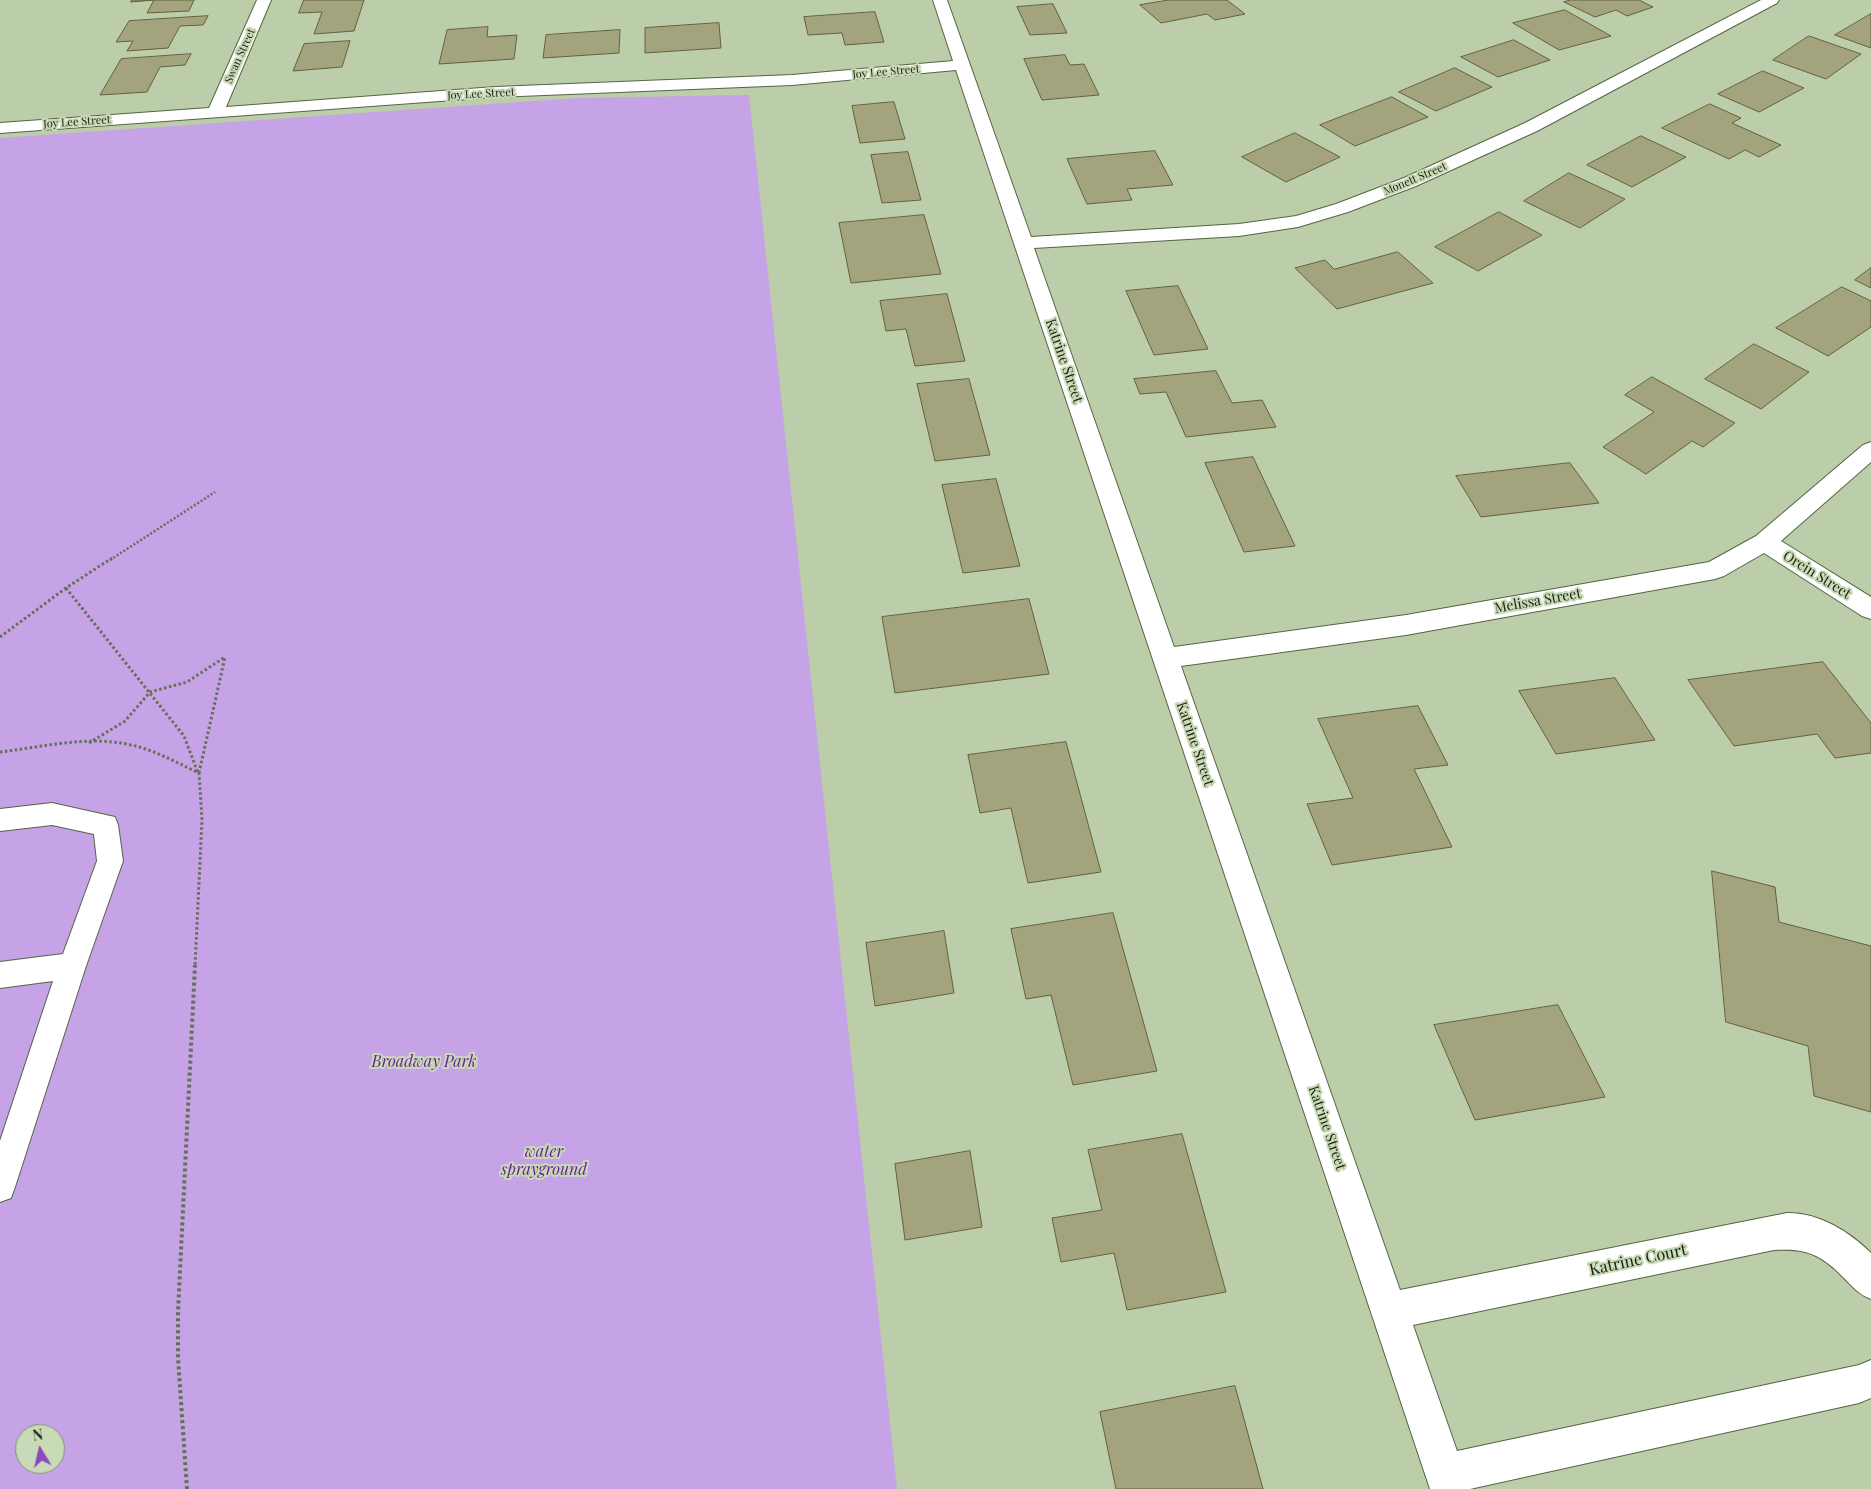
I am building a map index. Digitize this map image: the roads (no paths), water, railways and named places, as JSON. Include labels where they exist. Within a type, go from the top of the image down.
[{"type":"street","name":"Swan Street","points":[[215,112],[264,0]]},
{"type":"street","name":"Katrine Street","points":[[940,0],[1448,1482]]},
{"type":"street","name":"Monett Street","points":[[1024,243],[1240,230],[1298,221],[1342,208],[1410,182],[1531,127],[1772,0]]},
{"type":"street","name":"Joy Lee Street","points":[[0,128],[495,92],[792,80],[963,65]]},
{"type":"street","name":"Melissa Street","points":[[1166,658],[1406,625],[1714,570],[1764,542],[1871,450]]},
{"type":"street","name":"Orein Street","points":[[1764,542],[1871,609]]},
{"type":"street","name":"Katrine Court","points":[[1389,1311],[1774,1232],[1795,1231],[1818,1237],[1841,1251],[1862,1269],[1871,1281]]},
{"type":"street","points":[[1448,1482],[1859,1384],[1871,1379]]},
{"type":"lane","points":[[0,820],[52,814],[106,825],[110,861],[72,966],[0,1186]]},
{"type":"lane","points":[[0,975],[72,966]]},
{"type":"park label","name":"Broadway Park","points":[[424,1062]]},
{"type":"park label","name":"water sprayground","points":[[544,1161]]}]
